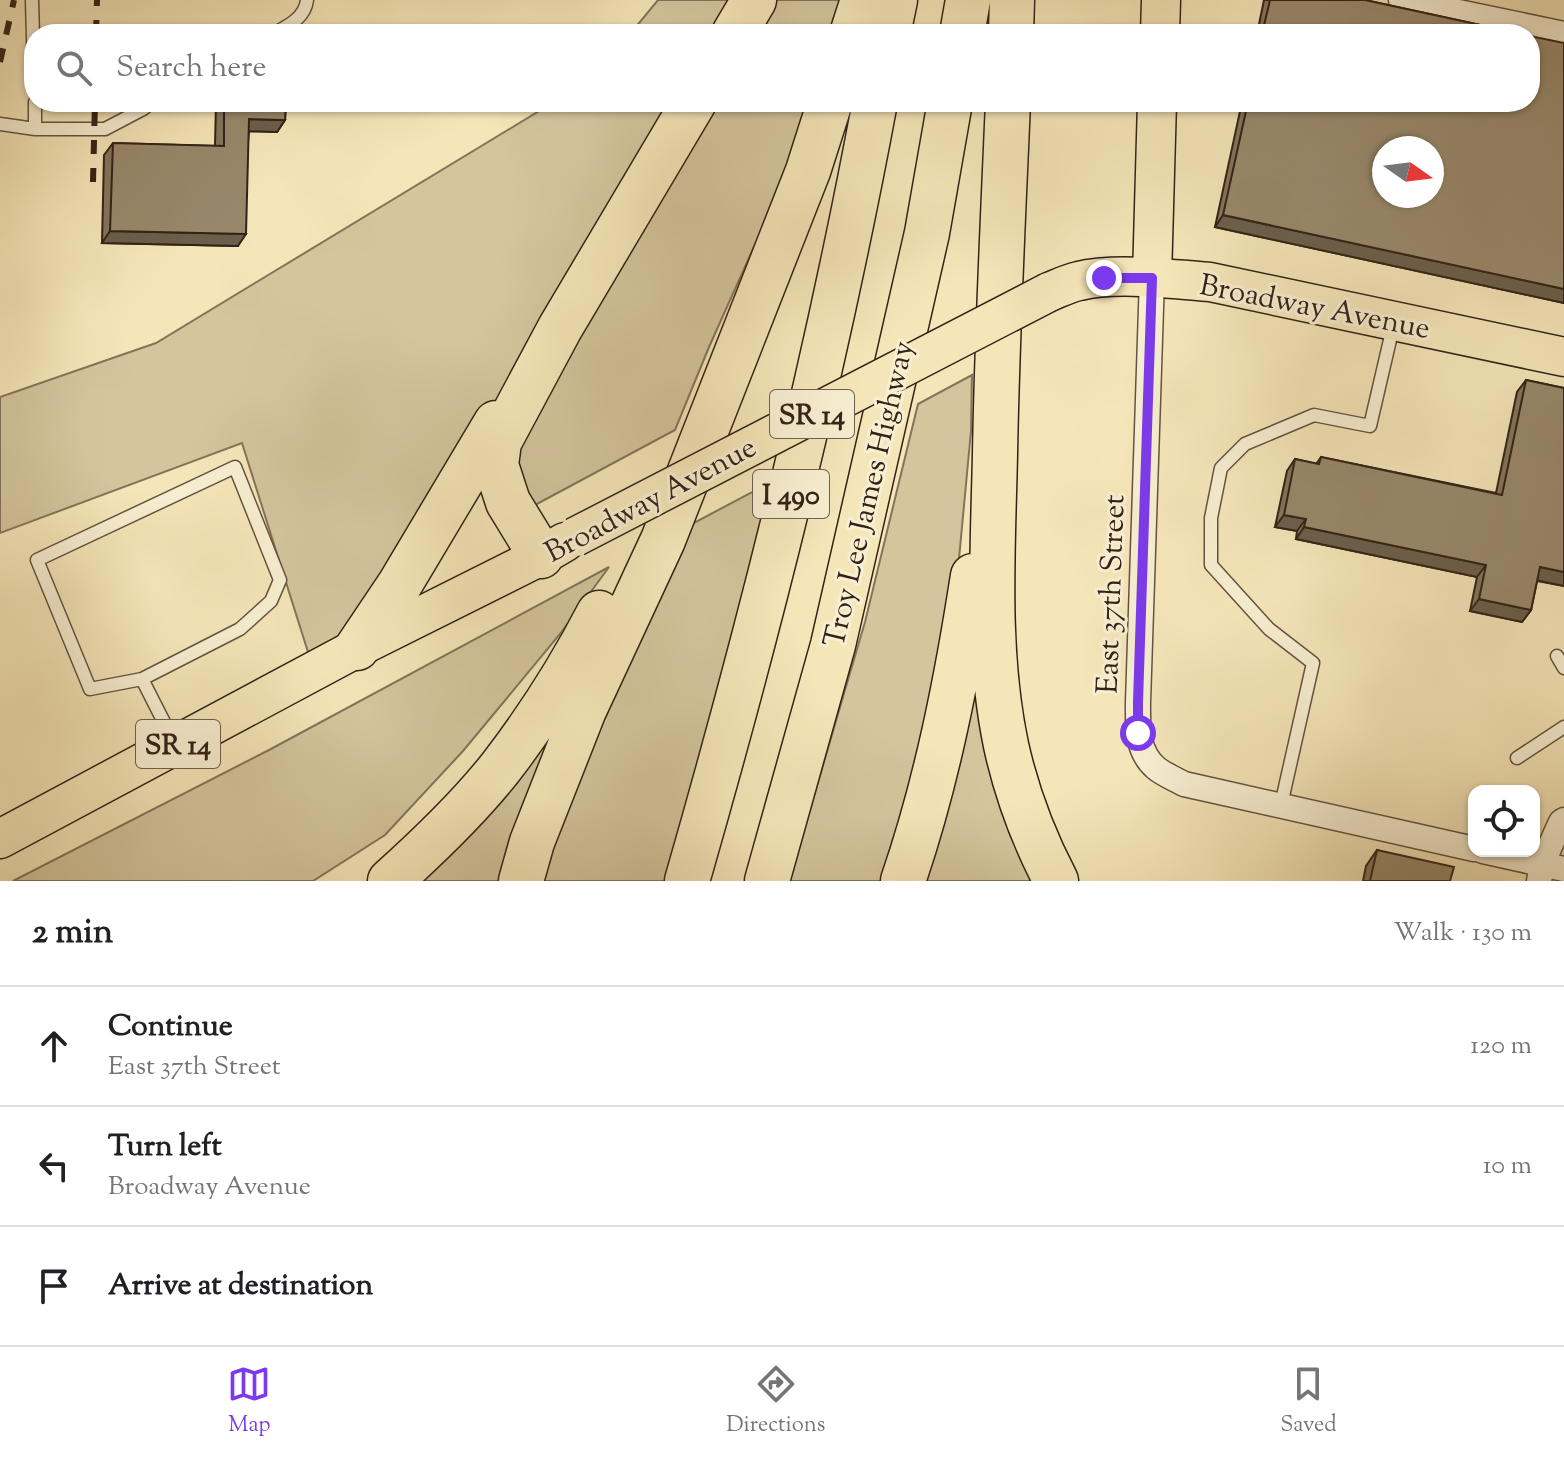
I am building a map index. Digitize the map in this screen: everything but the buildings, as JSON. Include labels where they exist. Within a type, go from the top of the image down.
[{"type":"highway","points":[[740,24],[754,0]]},
{"type":"highway","points":[[964,24],[968,0]]},
{"type":"highway","points":[[1011,24],[1012,0]]},
{"type":"highway","points":[[558,546],[508,502],[496,465],[499,442],[560,328],[688,112]]},
{"type":"highway","points":[[521,881],[532,842],[584,710],[663,540],[808,171],[827,112]]},
{"type":"highway","name":"I 490","points":[[687,881],[781,536],[851,231],[873,112]]},
{"type":"highway","name":"Troy Lee James Highway","points":[[767,881],[837,630],[927,233],[948,112]]},
{"type":"highway","points":[[1008,112],[996,379],[992,607],[997,686],[1006,746],[1034,833],[1056,881]]},
{"type":"highway","points":[[390,881],[450,825],[500,768],[573,662],[749,323]]},
{"type":"highway","points":[[357,648],[400,584],[486,438],[560,328]]},
{"type":"highway","points":[[903,881],[931,790],[952,700],[973,578],[996,379]]},
{"type":"main road","points":[[1160,24],[1161,0]]},
{"type":"main road","points":[[1152,278],[1157,112]]},
{"type":"main road","name":"Broadway Avenue","points":[[0,839],[357,648],[1049,292],[1078,281],[1152,278],[1210,282],[1564,357]]},
{"type":"street","points":[[1401,0],[1516,24]]},
{"type":"street","points":[[1540,29],[1564,34]]},
{"type":"street","name":"East 37th Street","points":[[1152,278],[1138,702],[1138,733],[1142,752],[1156,768],[1184,784],[1468,848]]},
{"type":"street","points":[[1502,857],[1548,871],[1564,820]]},
{"type":"lane","points":[[32,0],[33,24]]},
{"type":"lane","points":[[292,24],[306,7],[307,0]]},
{"type":"lane","points":[[35,112],[35,129]]},
{"type":"lane","points":[[0,124],[35,129],[105,129],[137,112]]},
{"type":"lane","points":[[1281,805],[1313,663],[1269,629],[1211,565],[1211,518],[1221,468],[1245,444],[1314,415],[1370,426],[1395,321]]},
{"type":"lane","points":[[235,467],[280,580],[271,601],[240,629],[142,679],[90,689],[37,560],[235,467]]},
{"type":"lane","points":[[1557,656],[1564,668]]},
{"type":"lane","points":[[142,679],[175,745]]},
{"type":"lane","points":[[1517,758],[1564,727]]},
{"type":"shaded area","points":[[658,0],[754,0],[740,24],[638,24]]},
{"type":"shaded area","points":[[775,0],[842,0],[835,24],[760,24]]},
{"type":"shaded area","points":[[537,112],[688,112],[560,328],[314,671],[242,443],[0,533],[0,397],[156,343]]},
{"type":"shaded area","points":[[707,112],[808,112],[796,153],[675,430],[535,505],[520,496],[511,437]]},
{"type":"shaded area","points":[[972,375],[971,431],[957,580],[916,788],[883,881],[789,881],[865,622],[918,404]]},
{"type":"shaded area","points":[[790,472],[681,881],[543,881],[566,801],[690,525]]},
{"type":"shaded area","points":[[609,567],[560,634],[463,751],[385,835],[313,881],[13,881],[269,750]]},
{"type":"shaded area","points":[[969,696],[986,700],[1039,881],[919,881]]},
{"type":"shaded area","points":[[555,734],[505,881],[413,881],[484,813]]},
{"type":"railway","points":[[0,62],[14,0]]},
{"type":"railway","points":[[96,24],[97,0]]},
{"type":"railway","points":[[93,182],[95,112]]},
{"type":"route","points":[[1104,278],[1152,278],[1138,733]]}]
